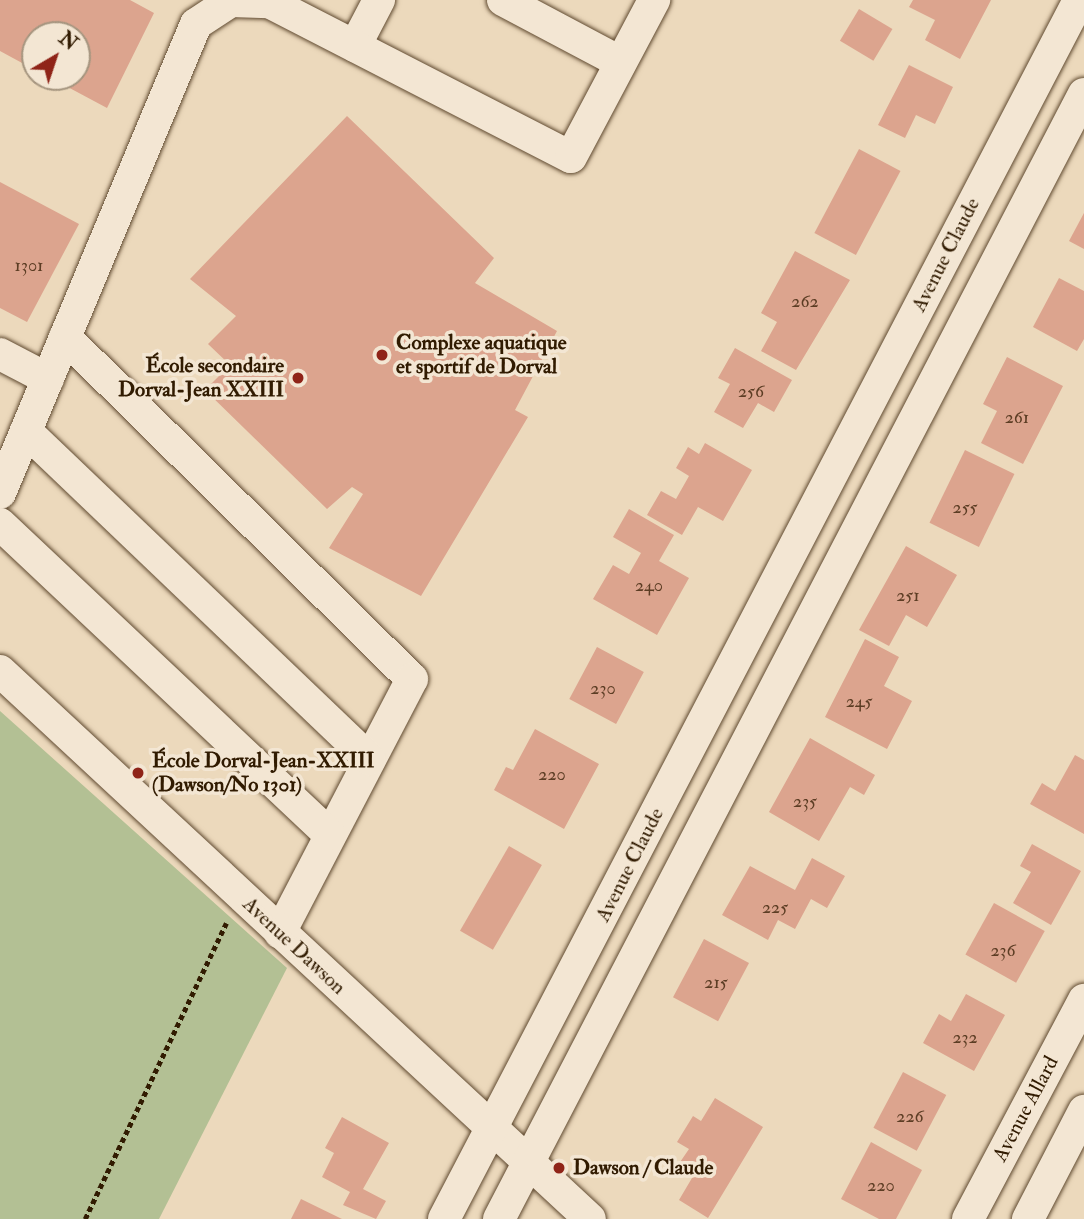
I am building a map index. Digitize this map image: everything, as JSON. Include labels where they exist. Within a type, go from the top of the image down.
[{"type":"street","points":[[355,46],[379,0]]},
{"type":"street","points":[[503,0],[620,62]]},
{"type":"street","points":[[0,493],[196,24],[231,1],[269,2],[571,157],[654,0]]},
{"type":"street","name":"Avenue Claude","points":[[444,1219],[493,1130],[1079,0]]},
{"type":"street","points":[[499,1219],[1084,94]]},
{"type":"street","points":[[65,337],[412,679],[329,834],[280,933]]},
{"type":"street","points":[[0,354],[48,379]]},
{"type":"street","points":[[26,432],[369,759]]},
{"type":"street","points":[[814,509],[856,533]]},
{"type":"street","points":[[0,524],[329,834]]},
{"type":"street","name":"Avenue Dawson","points":[[0,671],[590,1219]]},
{"type":"street","name":"Avenue Allard","points":[[968,1219],[1084,1000]]},
{"type":"street","points":[[1028,1219],[1084,1111]]},
{"type":"path","points":[[85,1219],[240,895]]},
{"type":"green space","points":[[0,711],[287,968],[159,1219],[0,1219]]},
{"type":"building","points":[[0,0],[130,0],[154,13],[107,108],[75,91],[91,91],[91,21],[21,21],[21,62],[0,51]]},
{"type":"building","points":[[913,0],[991,0],[960,59],[925,40],[935,20],[909,7]]},
{"type":"building","points":[[859,9],[892,29],[873,61],[840,41]]},
{"type":"building","points":[[909,65],[953,87],[935,124],[916,115],[905,138],[878,125]]},
{"type":"building","name":"Complexe aquatique et sportif de Dorval","points":[[347,116],[494,258],[475,283],[557,331],[515,410],[528,417],[421,596],[329,548],[363,494],[352,487],[327,509],[205,390],[230,365],[208,344],[236,316],[190,279]]},
{"type":"building","points":[[859,149],[900,171],[856,255],[814,233]]},
{"type":"building","points":[[0,182],[79,224],[27,322],[0,308]]},
{"type":"building","points":[[1084,213],[1084,249],[1069,241]]},
{"type":"building","points":[[795,251],[850,280],[796,370],[761,351],[777,322],[761,313]]},
{"type":"building","points":[[1059,278],[1084,291],[1084,339],[1077,351],[1033,327]]},
{"type":"building","points":[[735,348],[792,380],[774,412],[758,403],[743,428],[714,412],[730,384],[718,378]]},
{"type":"building","points":[[1007,357],[1063,386],[1023,464],[981,443],[997,411],[983,404]]},
{"type":"building","points":[[705,443],[752,470],[723,521],[698,507],[682,535],[647,515],[661,491],[676,499],[689,476],[676,468],[688,447],[699,454]]},
{"type":"building","points":[[965,450],[1014,474],[979,547],[929,523]]},
{"type":"building","points":[[629,509],[674,535],[659,561],[689,578],[657,635],[593,599],[613,565],[629,574],[641,553],[613,537]]},
{"type":"building","points":[[906,546],[957,575],[927,627],[906,615],[889,646],[859,630]]},
{"type":"building","points":[[865,639],[899,657],[884,686],[912,701],[887,749],[825,717]]},
{"type":"building","points":[[597,647],[644,672],[616,724],[569,699]]},
{"type":"building","points":[[535,729],[599,764],[564,829],[494,790],[506,767],[513,770]]},
{"type":"building","points":[[810,738],[875,775],[864,795],[850,787],[819,841],[769,812]]},
{"type":"building","points":[[1075,755],[1084,760],[1084,834],[1030,804],[1042,783],[1055,791]]},
{"type":"building","points":[[1032,844],[1081,871],[1051,925],[1013,903],[1031,872],[1020,866]]},
{"type":"building","points":[[509,846],[542,865],[493,950],[460,931]]},
{"type":"building","points":[[812,858],[845,876],[827,908],[811,899],[795,929],[778,920],[768,940],[722,915],[750,866],[795,890]]},
{"type":"building","points":[[994,903],[1045,931],[1016,983],[965,955]]},
{"type":"building","points":[[704,939],[749,963],[718,1021],[673,997]]},
{"type":"building","points":[[966,994],[1005,1015],[974,1071],[923,1043],[939,1014],[951,1021]]},
{"type":"building","points":[[903,1072],[946,1095],[917,1151],[873,1128]]},
{"type":"building","points":[[715,1098],[763,1127],[708,1218],[679,1200],[692,1178],[676,1168],[689,1149],[677,1142],[693,1116],[701,1121]]},
{"type":"building","points":[[342,1117],[389,1143],[363,1189],[386,1201],[376,1219],[343,1205],[350,1192],[322,1177],[334,1153],[325,1148]]},
{"type":"building","points":[[871,1142],[922,1170],[896,1219],[879,1219],[841,1199]]},
{"type":"building","points":[[301,1199],[342,1219],[291,1219]]},
{"type":"place","name":"Complexe aquatique et sportif de Dorval","points":[[382,355]]},
{"type":"place","name":"École secondaire Dorval-Jean XXIII","points":[[298,378]]},
{"type":"place","name":"École Dorval-Jean-XXIII (Dawson/No 1301)","points":[[138,773]]},
{"type":"place","name":"Dawson / Claude","points":[[559,1168]]}]
